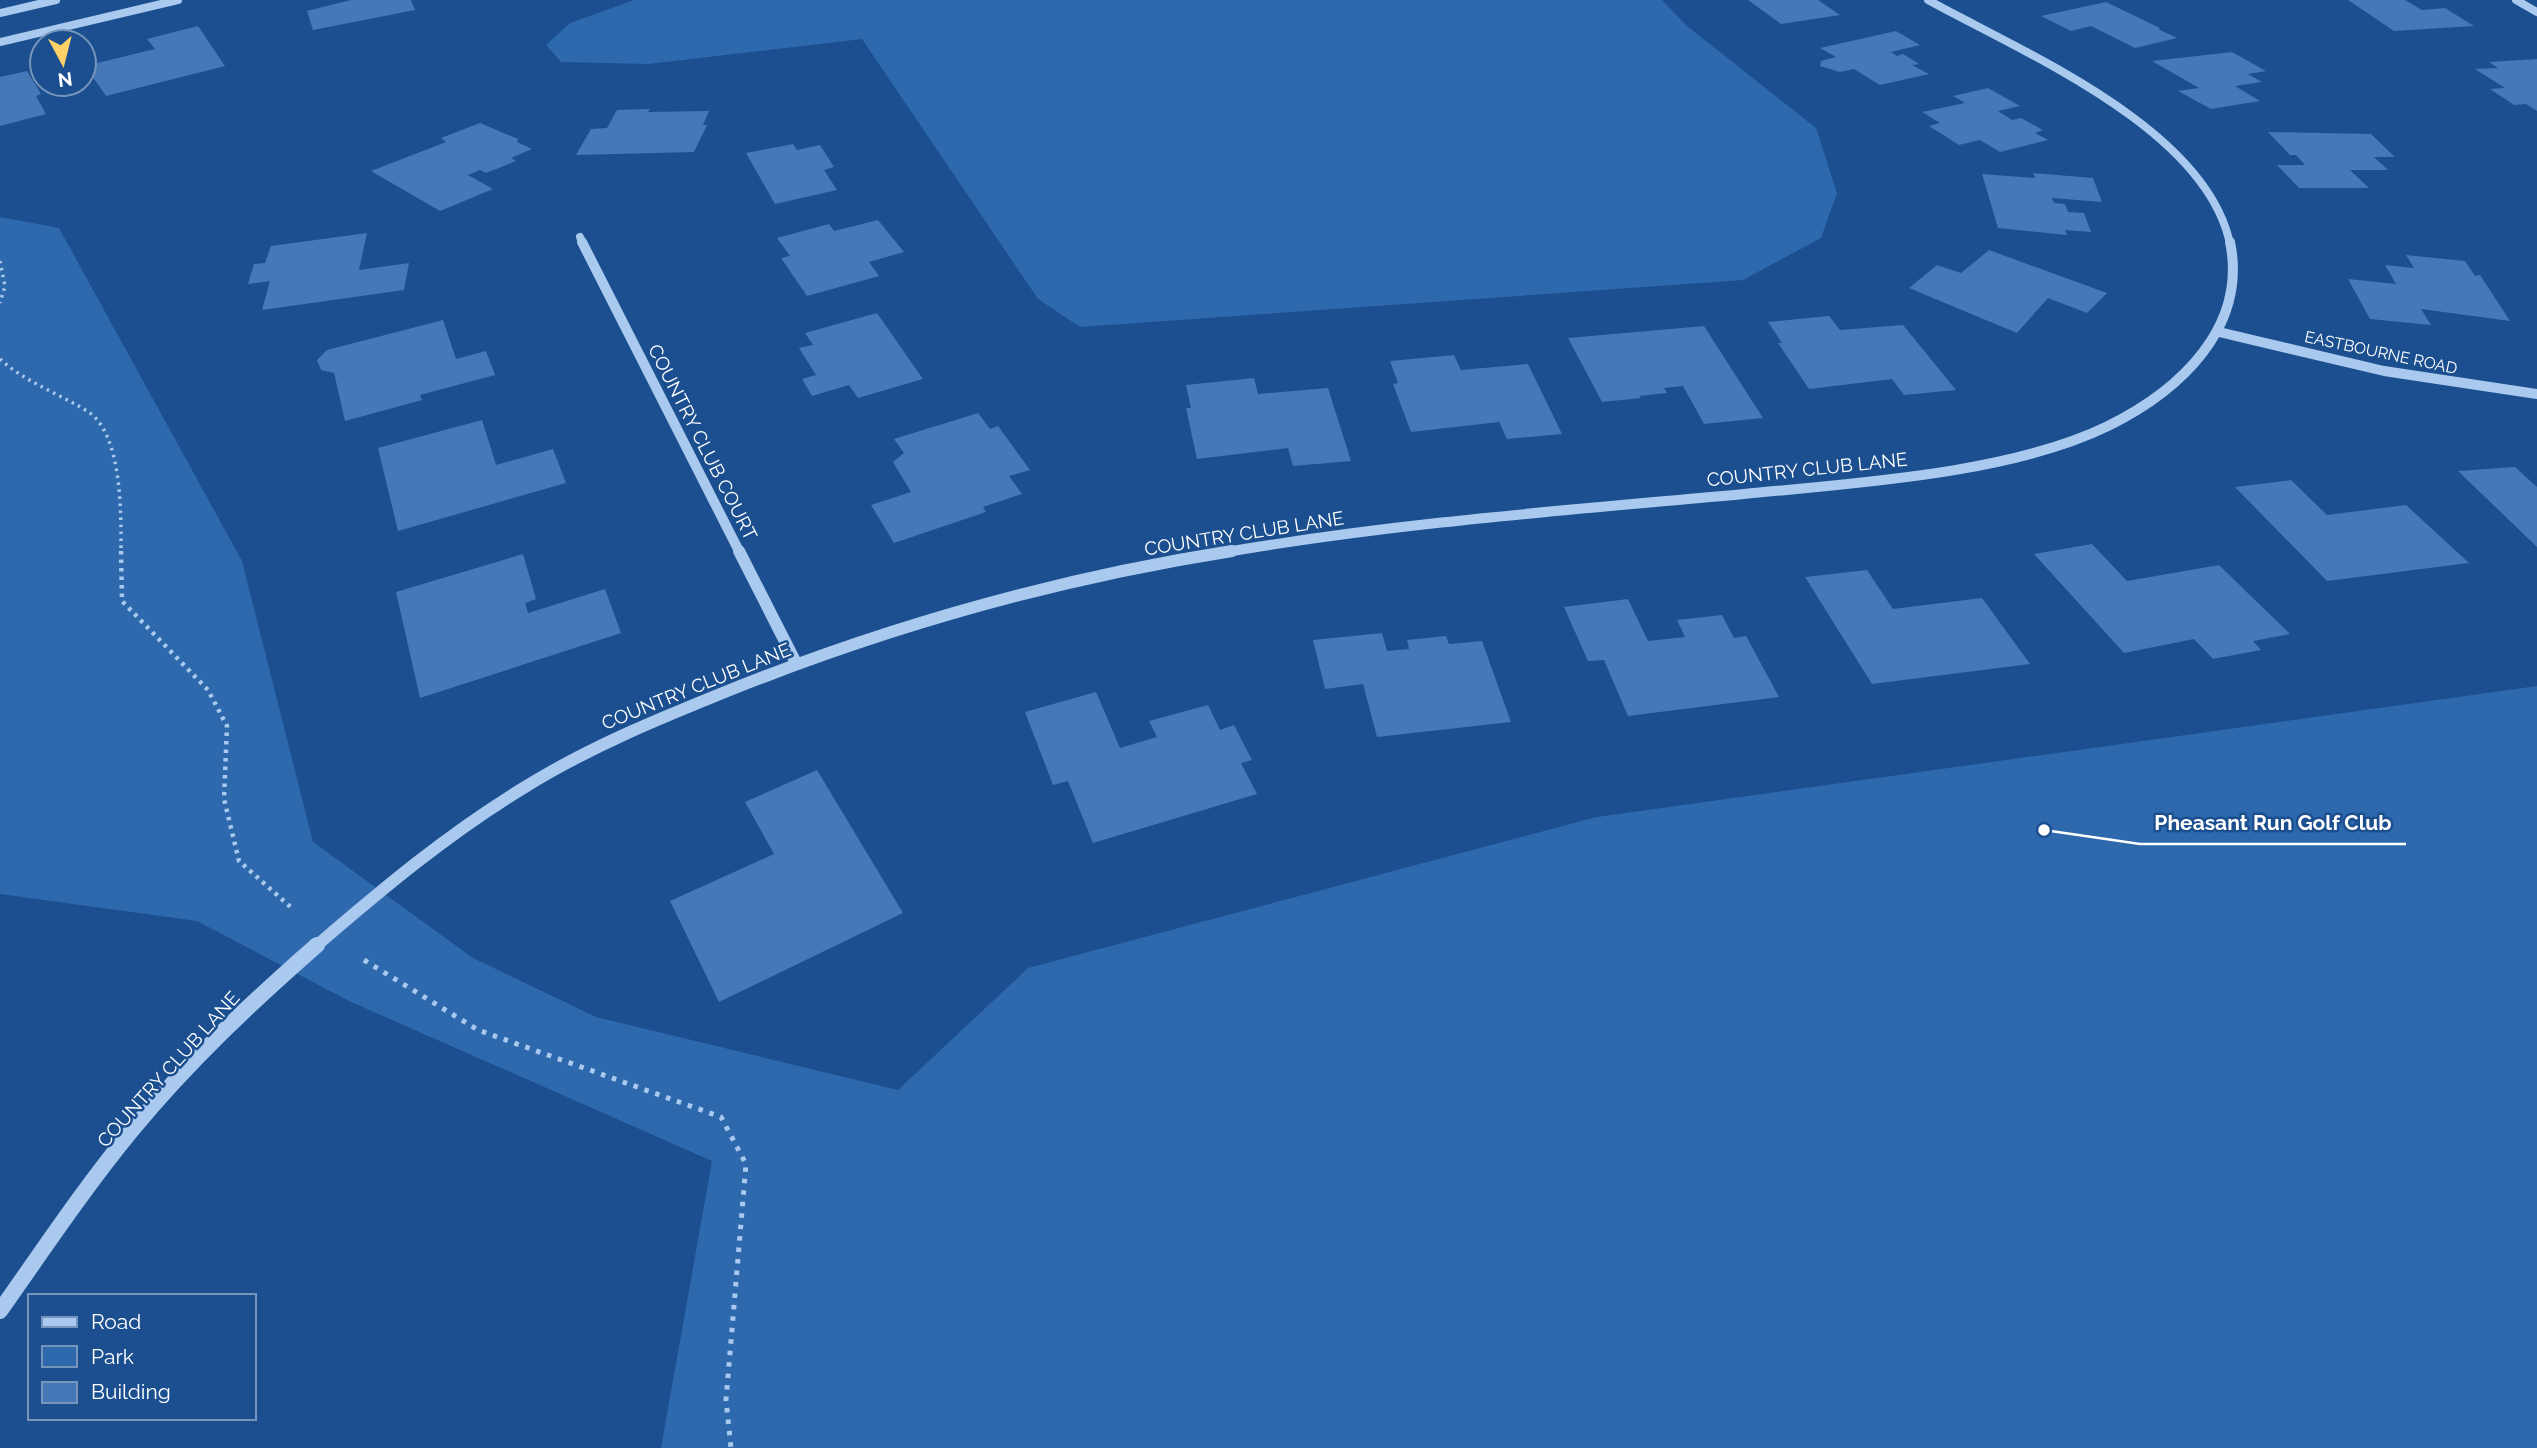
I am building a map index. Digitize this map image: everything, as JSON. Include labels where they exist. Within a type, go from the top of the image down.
[{"type":"street","points":[[0,13],[56,0]]},
{"type":"street","points":[[0,43],[178,0]]},
{"type":"street","name":"COUNTRY CLUB LANE","points":[[0,1311],[63,1220],[133,1129],[230,1022],[427,852],[526,786],[625,731],[796,663],[995,601],[1134,567],[1301,539],[1863,482],[2015,455],[2084,437],[2137,411],[2187,374],[2219,332],[2234,286],[2233,257],[2227,229],[2196,177],[2172,149],[2110,103],[1927,0]]},
{"type":"street","points":[[2516,0],[2537,12]]},
{"type":"street","name":"COUNTRY CLUB COURT","points":[[580,237],[796,663]]},
{"type":"street","name":"EASTBOURNE ROAD","points":[[2219,332],[2420,378],[2537,394]]},
{"type":"path","points":[[0,261],[5,286],[0,303]]},
{"type":"green space","points":[[634,0],[1662,0],[1687,26],[1816,128],[1837,193],[1821,238],[1743,280],[1080,327],[1038,299],[862,39],[648,64],[561,62],[546,45],[570,23]]},
{"type":"green space","points":[[0,217],[59,228],[242,561],[313,842],[473,958],[596,1017],[898,1090],[1028,968],[1597,817],[2537,686],[2537,1448],[661,1448],[712,1161],[349,1001],[197,921],[0,894]]},
{"type":"building","points":[[351,0],[411,0],[415,10],[313,30],[307,11]]},
{"type":"building","points":[[1748,0],[1818,0],[1840,15],[1781,24]]},
{"type":"building","points":[[2348,0],[2405,0],[2422,10],[2445,8],[2474,26],[2394,31]]},
{"type":"building","points":[[2106,2],[2177,38],[2135,48],[2091,26],[2071,31],[2041,16]]},
{"type":"building","points":[[198,26],[225,66],[106,96],[98,85],[98,63],[155,49],[147,39]]},
{"type":"building","points":[[1896,31],[1920,45],[1891,52],[1897,56],[1903,54],[1919,64],[1912,65],[1929,74],[1880,85],[1854,69],[1840,72],[1820,66],[1821,61],[1836,57],[1820,48]]},
{"type":"building","points":[[2232,52],[2266,71],[2248,74],[2262,82],[2235,86],[2260,101],[2211,109],[2178,91],[2199,88],[2152,61]]},
{"type":"building","points":[[2537,59],[2537,111],[2526,104],[2514,105],[2490,89],[2505,88],[2475,69],[2498,68],[2489,62]]},
{"type":"building","points":[[27,71],[28,98],[37,98],[46,114],[0,126],[0,77]]},
{"type":"building","points":[[1988,88],[2020,106],[1998,111],[2012,120],[2021,118],[2043,130],[2035,133],[2048,140],[2000,152],[1980,140],[1959,145],[1929,126],[1940,123],[1922,112],[1965,103],[1953,96]]},
{"type":"building","points":[[650,109],[648,112],[709,111],[703,125],[707,125],[694,152],[576,155],[591,129],[607,128],[617,110]]},
{"type":"building","points":[[480,123],[518,139],[517,142],[532,149],[511,158],[516,161],[486,173],[480,170],[468,175],[493,189],[440,211],[371,171],[446,142],[441,138]]},
{"type":"building","points":[[2268,132],[2371,134],[2395,157],[2374,157],[2388,170],[2350,170],[2369,188],[2299,188],[2277,165],[2305,165],[2296,155],[2290,155]]},
{"type":"building","points":[[793,144],[797,150],[820,145],[834,167],[824,170],[837,190],[775,204],[746,153]]},
{"type":"building","points":[[2033,173],[2093,178],[2102,202],[2052,198],[2054,203],[2065,204],[2068,212],[2084,213],[2091,232],[2065,230],[2067,235],[1998,228],[1982,174],[2035,178]]},
{"type":"building","points":[[878,220],[904,252],[869,262],[879,276],[807,296],[781,258],[790,256],[777,238],[829,224],[834,231]]},
{"type":"building","points":[[367,233],[359,270],[409,263],[404,290],[262,310],[270,281],[248,284],[254,264],[265,263],[271,246]]},
{"type":"building","points":[[1989,250],[2107,293],[2087,313],[2048,298],[2017,333],[1909,288],[1937,265],[1961,273]]},
{"type":"building","points":[[2406,255],[2465,261],[2475,276],[2480,275],[2510,321],[2421,309],[2431,325],[2370,319],[2348,279],[2396,284],[2385,265],[2414,268]]},
{"type":"building","points":[[877,313],[923,379],[858,398],[849,385],[812,396],[802,379],[816,375],[799,348],[813,345],[805,333]]},
{"type":"building","points":[[1829,316],[1840,330],[1903,325],[1956,390],[1904,395],[1892,379],[1809,389],[1778,343],[1782,343],[1768,322]]},
{"type":"building","points":[[443,320],[456,359],[486,351],[495,375],[420,395],[422,400],[345,421],[334,373],[321,370],[317,360],[327,350]]},
{"type":"building","points":[[1704,326],[1763,418],[1704,424],[1683,386],[1664,388],[1667,393],[1602,402],[1568,338]]},
{"type":"building","points":[[1454,355],[1461,370],[1528,364],[1562,434],[1507,439],[1499,422],[1411,432],[1393,384],[1398,383],[1390,361]]},
{"type":"building","points":[[1254,378],[1258,394],[1328,388],[1351,461],[1293,466],[1288,448],[1197,459],[1186,408],[1191,408],[1186,385]]},
{"type":"building","points":[[978,413],[990,429],[998,426],[1030,470],[1009,476],[1022,494],[983,507],[986,512],[894,543],[871,505],[911,492],[893,462],[904,453],[894,439]]},
{"type":"building","points":[[482,420],[496,465],[553,449],[566,483],[398,531],[378,448]]},
{"type":"building","points":[[2515,467],[2537,487],[2537,547],[2458,471]]},
{"type":"building","points":[[2291,480],[2327,515],[2406,505],[2469,563],[2327,581],[2235,487]]},
{"type":"building","points":[[2092,544],[2127,581],[2219,565],[2290,634],[2253,641],[2261,650],[2213,659],[2194,639],[2124,653],[2034,554]]},
{"type":"building","points":[[523,554],[536,599],[525,603],[528,613],[605,589],[621,633],[420,698],[396,592]]},
{"type":"building","points":[[1867,570],[1893,609],[1982,598],[2030,664],[1872,684],[1805,577]]},
{"type":"building","points":[[1628,599],[1648,641],[1685,637],[1677,620],[1722,615],[1734,638],[1746,636],[1779,697],[1628,716],[1604,660],[1588,661],[1564,607]]},
{"type":"building","points":[[1382,633],[1387,651],[1409,649],[1407,640],[1446,636],[1449,644],[1482,641],[1511,722],[1377,737],[1363,684],[1325,689],[1313,640]]},
{"type":"building","points":[[1096,692],[1120,748],[1157,737],[1149,721],[1208,705],[1220,730],[1234,725],[1252,760],[1241,763],[1257,794],[1093,843],[1068,781],[1053,785],[1025,712]]},
{"type":"building","points":[[817,770],[903,913],[719,1002],[670,901],[774,854],[745,802]]},
{"type":"place","name":"Pheasant Run Golf Club","points":[[2044,830]]}]
